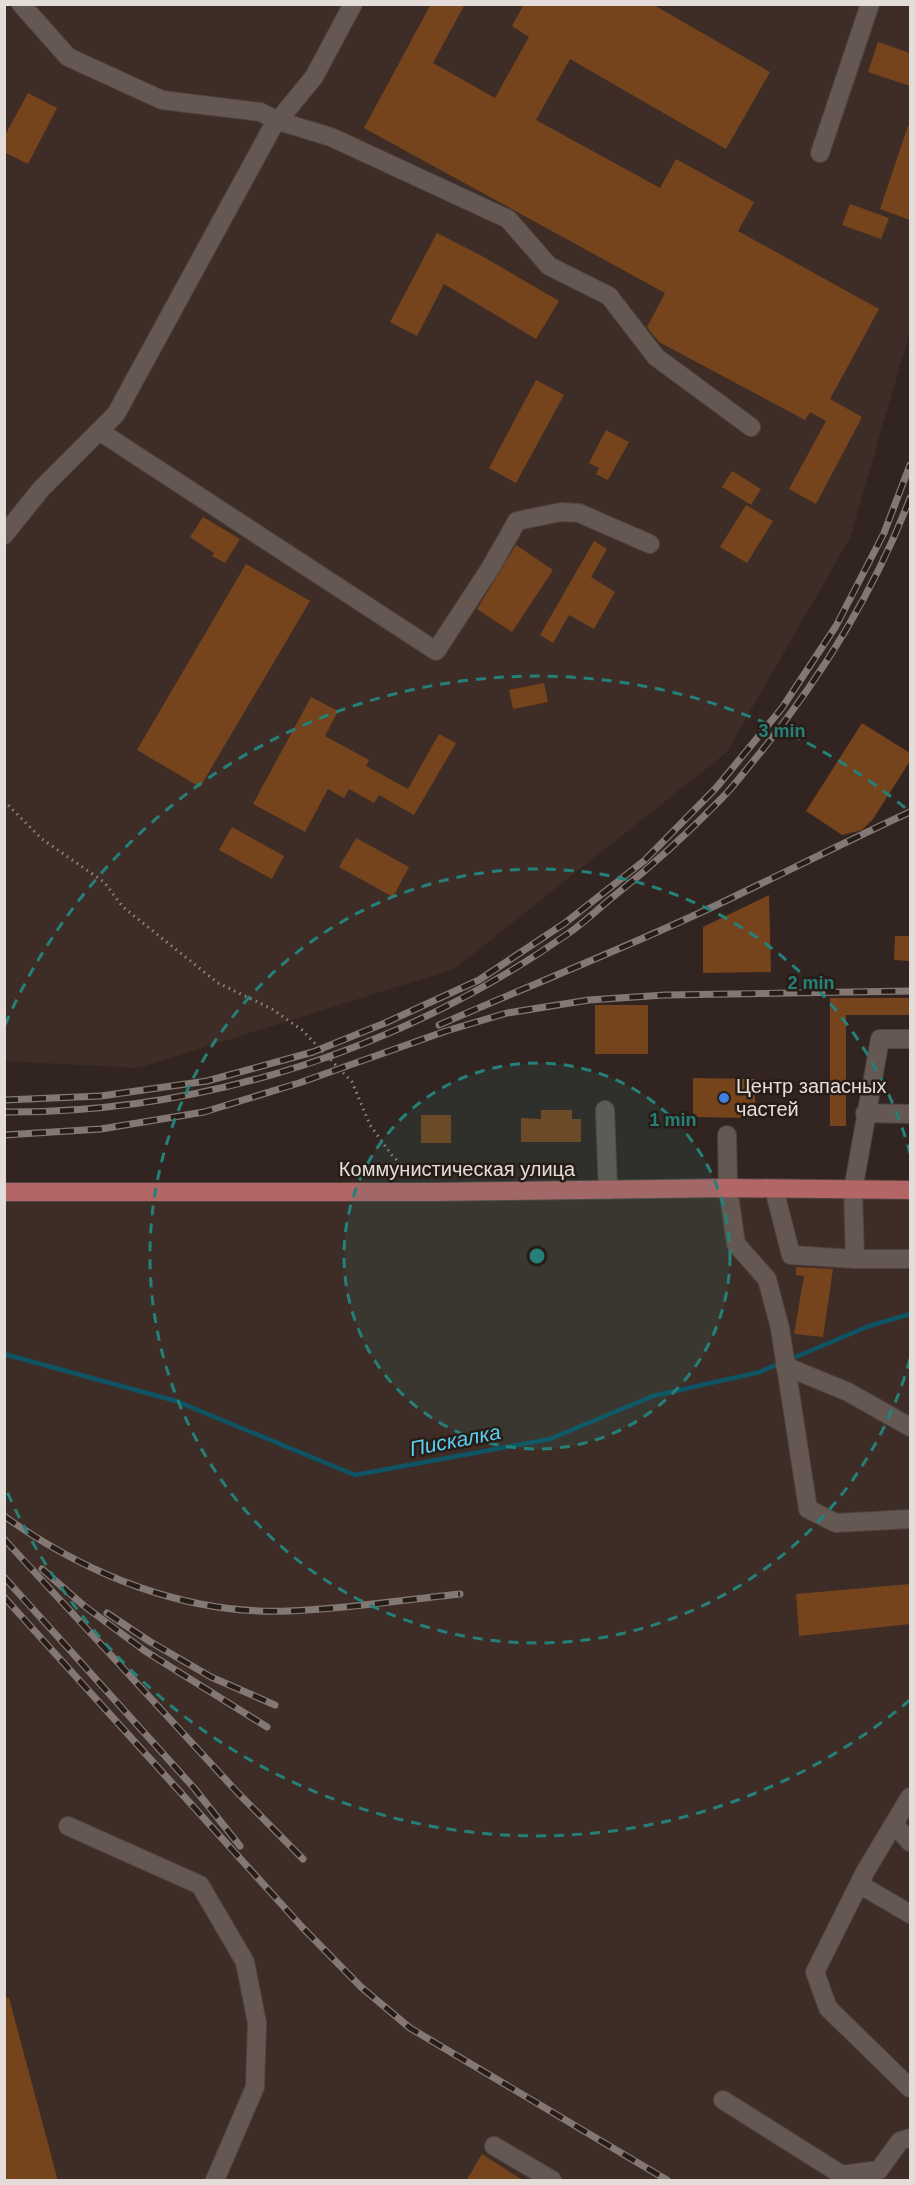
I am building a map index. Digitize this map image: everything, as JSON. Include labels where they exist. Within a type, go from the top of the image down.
[{"type":"main road","name":"Коммунистическая улица","points":[[4,1192],[431,1192],[728,1188],[910,1190]]},
{"type":"street","points":[[21,4],[68,57],[162,100],[260,112],[278,121],[331,136],[508,219],[549,266],[609,296],[656,357],[751,427]]},
{"type":"street","points":[[4,535],[42,488],[116,414],[272,128],[314,77],[353,4]]},
{"type":"street","points":[[820,153],[870,4]]},
{"type":"street","points":[[99,431],[436,651],[491,567],[517,521],[561,512],[579,513],[650,544]]},
{"type":"street","points":[[855,1259],[853,1190],[880,1039],[910,1039]]},
{"type":"street","points":[[605,1110],[608,1190]]},
{"type":"street","points":[[865,1113],[910,1114]]},
{"type":"street","points":[[727,1134],[728,1188],[736,1244],[767,1279],[780,1328],[808,1509],[836,1523],[910,1519]]},
{"type":"street","points":[[774,1189],[791,1255],[855,1259],[910,1259]]},
{"type":"street","points":[[785,1366],[848,1392],[910,1427]]},
{"type":"street","points":[[910,1797],[859,1884],[815,1972],[828,2008],[910,2088]]},
{"type":"street","points":[[894,1824],[910,1842]]},
{"type":"street","points":[[68,1826],[200,1885],[245,1962],[258,2023],[255,2087],[215,2181]]},
{"type":"street","points":[[859,1884],[910,1914]]},
{"type":"street","points":[[723,2100],[842,2175],[879,2175],[900,2141],[910,2138]]},
{"type":"street","points":[[494,2146],[552,2181]]},
{"type":"path","points":[[4,801],[42,839],[105,882],[123,907],[218,983],[272,1009],[302,1030],[352,1082],[370,1125],[391,1154],[431,1192]]},
{"type":"shaded area","points":[[4,5],[910,5],[910,331],[850,538],[726,753],[454,969],[138,1068],[5,1061]]},
{"type":"shaded area","points":[[5,1195],[910,1197],[910,2180],[5,2180]]},
{"type":"building","points":[[431,4],[465,4],[433,63],[495,98],[529,37],[512,26],[524,4],[652,4],[770,72],[726,149],[570,59],[536,120],[660,188],[676,159],[754,202],[738,231],[879,309],[830,399],[862,417],[816,504],[789,489],[826,421],[810,412],[805,420],[659,342],[647,327],[665,293],[364,128]]},
{"type":"building","points":[[878,42],[910,53],[910,86],[868,72]]},
{"type":"building","points":[[28,93],[57,108],[28,164],[4,152],[4,137]]},
{"type":"building","points":[[908,126],[910,126],[910,220],[880,209]]},
{"type":"building","points":[[850,204],[889,218],[881,239],[842,225]]},
{"type":"building","points":[[437,233],[482,256],[559,301],[536,339],[444,284],[417,336],[390,322]]},
{"type":"building","points":[[536,380],[564,395],[516,483],[489,468]]},
{"type":"building","points":[[606,430],[629,442],[608,480],[596,474],[599,468],[589,463]]},
{"type":"building","points":[[732,471],[761,489],[751,505],[722,487]]},
{"type":"building","points":[[746,505],[773,521],[747,563],[720,547]]},
{"type":"building","points":[[203,517],[240,539],[225,563],[212,556],[214,553],[190,537]]},
{"type":"building","points":[[594,541],[607,549],[591,577],[615,592],[594,629],[569,615],[553,643],[540,635]]},
{"type":"building","points":[[516,545],[553,570],[512,632],[477,609]]},
{"type":"building","points":[[246,564],[310,601],[200,787],[137,750]]},
{"type":"building","points":[[544,683],[548,702],[513,709],[509,690]]},
{"type":"building","points":[[311,697],[338,711],[325,736],[369,760],[366,766],[408,789],[439,734],[456,743],[414,815],[379,795],[374,803],[349,789],[344,798],[328,789],[305,832],[253,804]]},
{"type":"building","points":[[862,723],[910,753],[910,761],[873,819],[862,830],[842,835],[806,811]]},
{"type":"building","points":[[232,827],[284,856],[272,879],[219,850]]},
{"type":"building","points":[[356,838],[409,867],[393,897],[339,867]]},
{"type":"building","points":[[769,895],[771,972],[703,973],[703,927]]},
{"type":"building","points":[[895,936],[910,936],[910,961],[894,960]]},
{"type":"building","points":[[830,998],[910,998],[910,1015],[846,1015],[846,1126],[830,1126]]},
{"type":"building","points":[[595,1005],[648,1005],[648,1054],[595,1054]]},
{"type":"building","name":"Центр запасных частей","points":[[693,1078],[755,1079],[755,1118],[693,1117]]},
{"type":"building","points":[[541,1110],[572,1110],[572,1119],[581,1119],[581,1142],[521,1142],[521,1118],[541,1119]]},
{"type":"building","points":[[421,1115],[451,1115],[451,1143],[421,1143]]},
{"type":"building","points":[[796,1267],[833,1269],[823,1337],[794,1334],[804,1276],[796,1275]]},
{"type":"building","points":[[910,1584],[910,1624],[799,1636],[796,1594]]},
{"type":"building","points":[[4,1998],[9,1998],[58,2181],[4,2181]]},
{"type":"building","points":[[482,2154],[524,2181],[466,2181]]},
{"type":"waterway","name":"Пискалка","points":[[791,1359],[869,1326],[910,1314]]},
{"type":"waterway","name":"Пискалка","points":[[4,1354],[176,1401],[355,1475],[550,1439],[653,1396],[760,1372],[780,1363]]},
{"type":"railway","points":[[4,1100],[101,1096],[207,1081],[313,1052],[385,1023],[479,980],[565,923],[645,860],[716,788],[782,708],[836,626],[884,533],[910,465]]},
{"type":"railway","points":[[4,1112],[79,1110],[154,1101],[228,1086],[301,1066],[372,1040],[440,1009],[506,974],[569,933],[683,836],[727,793],[783,724],[805,694],[864,599],[910,498]]},
{"type":"railway","points":[[439,1025],[686,919],[910,812]]},
{"type":"railway","points":[[4,1135],[101,1129],[204,1112],[299,1083],[446,1031],[507,1013],[589,1000],[665,995],[910,991]]},
{"type":"railway","points":[[4,1516],[36,1537],[103,1573],[175,1598],[212,1606],[250,1610],[309,1610],[460,1594]]},
{"type":"railway","points":[[4,1539],[238,1793],[303,1859]]},
{"type":"railway","points":[[42,1569],[83,1605],[145,1651],[267,1727]]},
{"type":"railway","points":[[4,1577],[194,1788],[240,1846]]},
{"type":"railway","points":[[4,1597],[302,1927],[361,1987],[410,2028],[667,2180]]},
{"type":"railway","points":[[107,1613],[149,1641],[211,1677],[275,1705]]},
{"type":"place","name":"Центр запасных частей","points":[[724,1098]]}]
